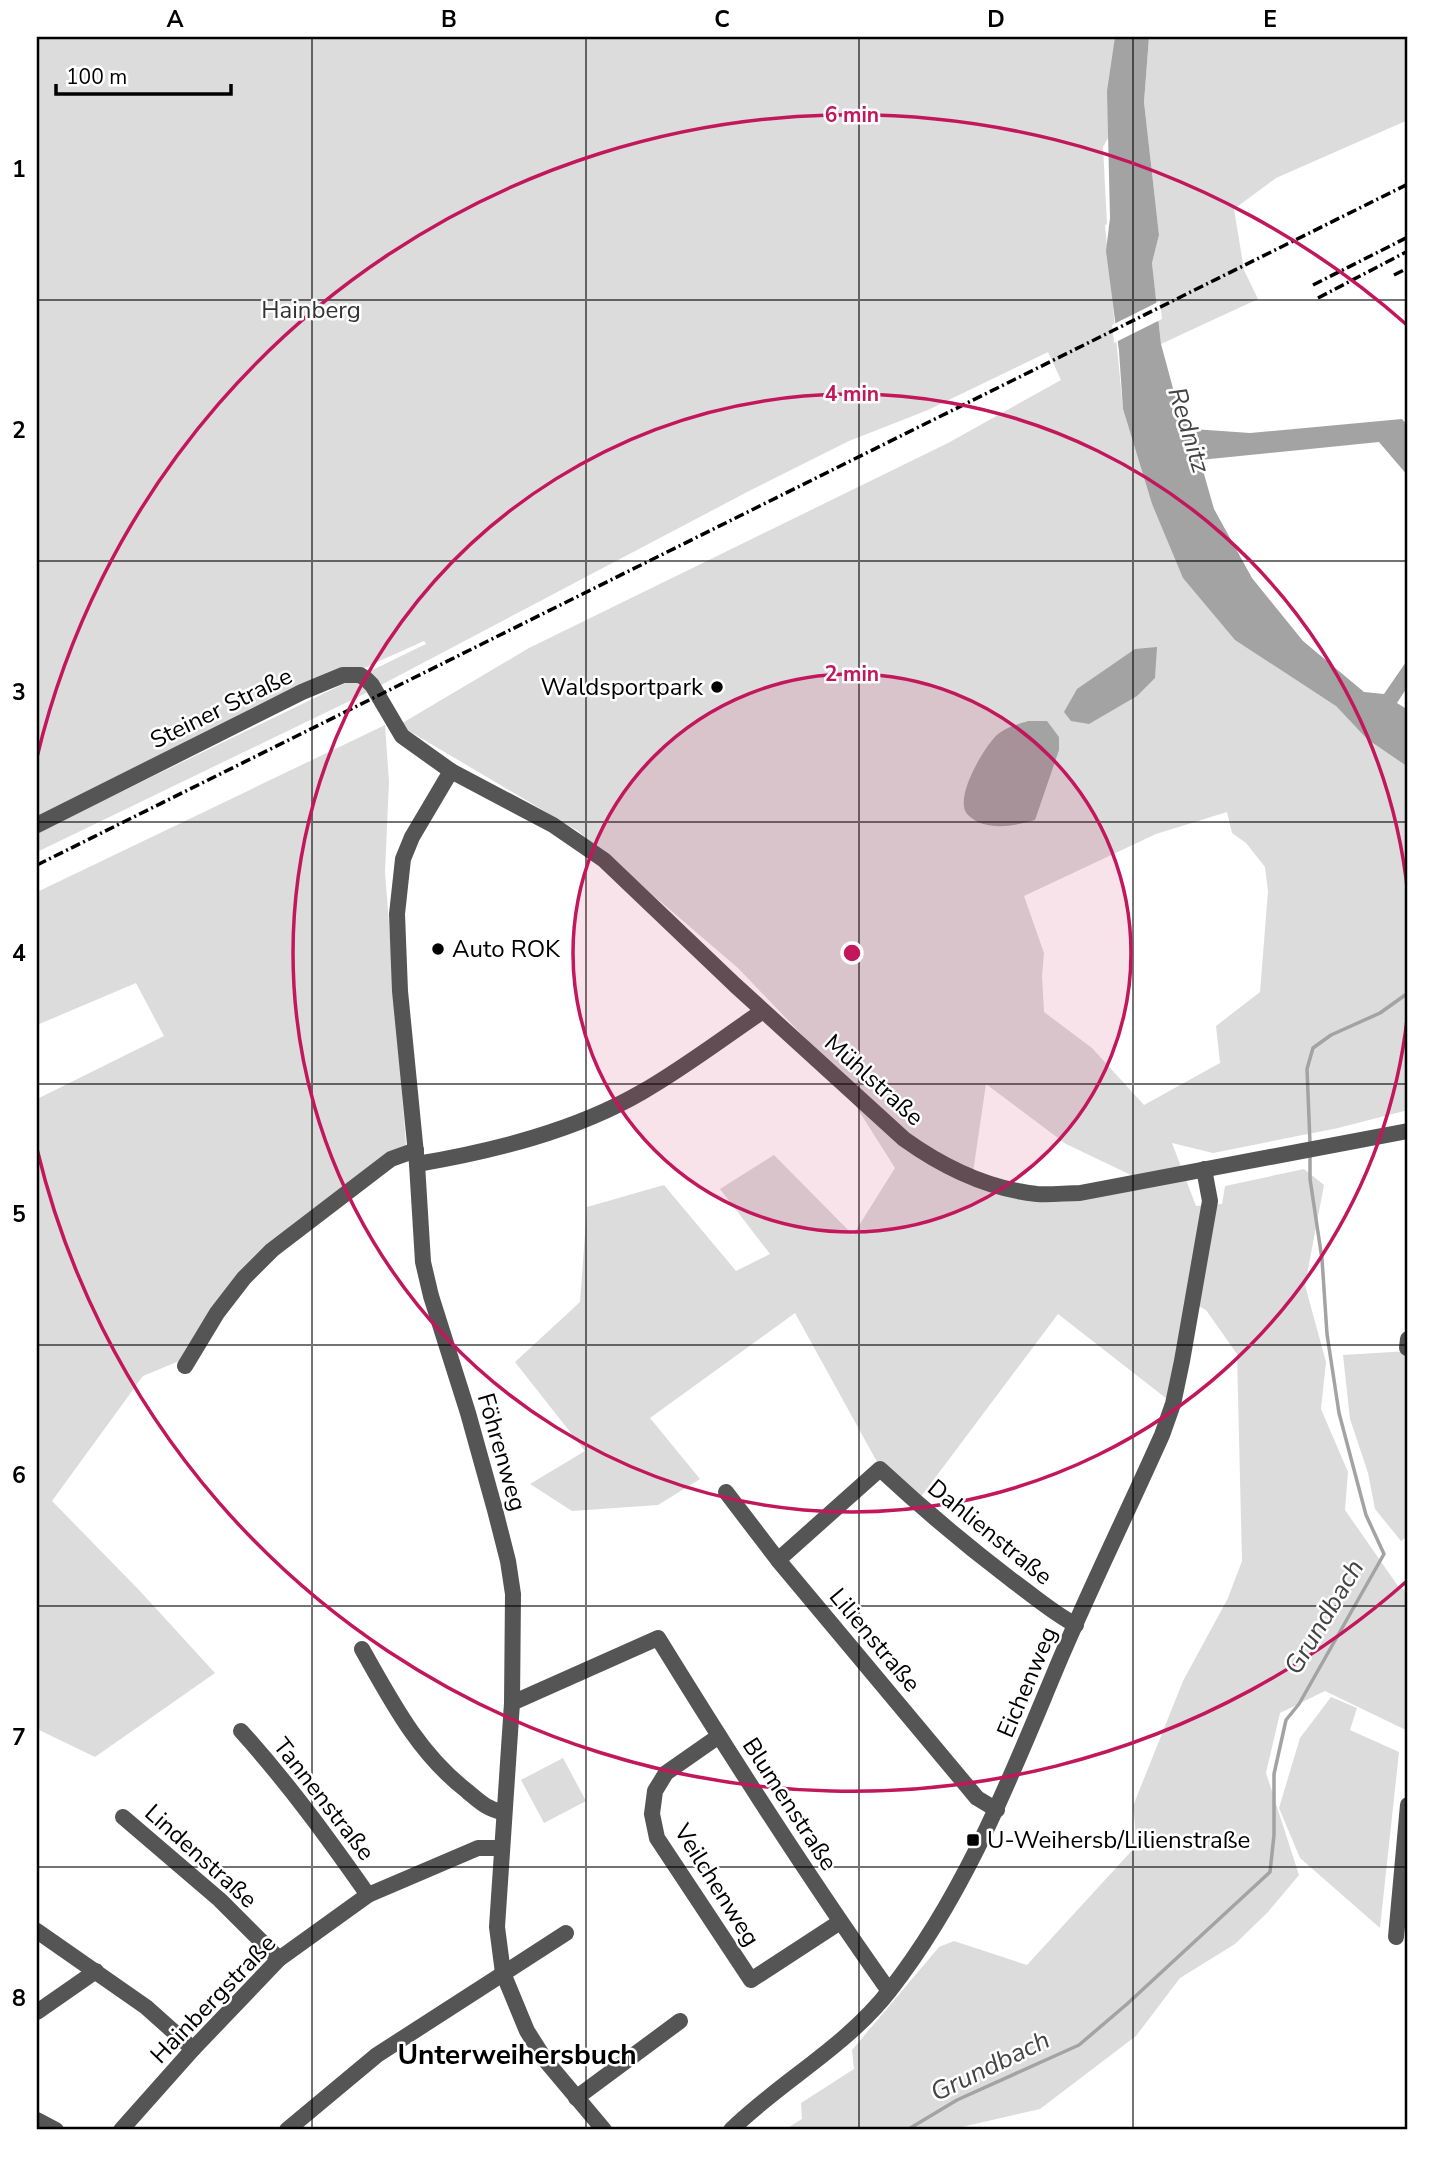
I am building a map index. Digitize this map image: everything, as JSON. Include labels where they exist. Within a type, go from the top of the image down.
[{"type":"street","name":"Steiner Straße","points":[[37,825],[302,692],[343,675],[360,675],[372,685],[402,736]]},
{"type":"street","name":"Mühlstraße","points":[[402,736],[452,771],[553,825],[604,860],[763,1011],[904,1139],[956,1171],[1006,1188],[1038,1194],[1080,1193],[1408,1131]]},
{"type":"street","name":"Föhrenweg","points":[[452,771],[412,837],[403,859],[397,914],[400,991],[423,1262],[508,1561],[513,1594],[512,1703],[496,1920],[503,1973],[527,2031],[546,2061],[604,2130]]},
{"type":"street","points":[[185,1366],[218,1313],[244,1278],[272,1250],[391,1158],[472,1154],[574,1124],[641,1093],[763,1011]]},
{"type":"street","name":"Eichenweg","points":[[731,2130],[837,2044],[889,1991],[952,1898],[997,1810],[1076,1625],[1162,1435],[1173,1404],[1210,1201],[1204,1169]]},
{"type":"street","name":"Dahlienstraße","points":[[778,1560],[880,1469],[990,1564],[1061,1617],[1076,1625]]},
{"type":"street","name":"Lilienstraße","points":[[726,1492],[778,1560],[977,1798],[997,1810]]},
{"type":"street","name":"Blumenstraße","points":[[512,1703],[658,1638],[840,1922],[889,1991]]},
{"type":"street","points":[[362,1649],[414,1738],[430,1759],[491,1811],[503,1812]]},
{"type":"street","name":"Tannenstraße","points":[[241,1731],[312,1816],[368,1895]]},
{"type":"street","name":"Veilchenweg","points":[[719,1736],[671,1768],[655,1791],[652,1808],[654,1828],[666,1851],[751,1980],[840,1922]]},
{"type":"street","points":[[1396,1937],[1408,1805]]},
{"type":"street","name":"Lindenstraße","points":[[123,1817],[220,1900],[279,1959]]},
{"type":"street","name":"Hainbergstraße","points":[[121,2130],[279,1959],[368,1895],[478,1848],[501,1847]]},
{"type":"street","points":[[37,1931],[146,2007],[193,2049]]},
{"type":"street","points":[[286,2130],[377,2055],[566,1933]]},
{"type":"street","points":[[37,2012],[96,1971]]},
{"type":"street","points":[[576,2098],[680,2021]]},
{"type":"street","points":[[37,2120],[55,2130]]},
{"type":"green space","name":"Hainberg","points":[[37,37],[1129,37],[1120,117],[1103,147],[1105,225],[1123,409],[1152,504],[1184,578],[1336,706],[1367,739],[1408,767],[1408,1110],[1338,1128],[1213,1153],[1172,1143],[1196,1206],[1222,1204],[1225,1186],[1304,1169],[1324,1185],[1305,1285],[1326,1362],[1321,1409],[1348,1472],[1345,1510],[1398,1586],[1408,1592],[1408,1731],[1325,1691],[1280,1713],[1266,1773],[1299,1875],[1268,1912],[1235,1944],[1180,1978],[1136,2036],[1040,2109],[949,2130],[784,2130],[802,2119],[801,2103],[854,2069],[852,2050],[939,1947],[954,1941],[1027,1965],[1137,1845],[1133,1806],[1183,1681],[1228,1598],[1242,1561],[1237,1354],[1206,1310],[1188,1300],[1167,1399],[1058,1314],[920,1498],[876,1460],[795,1313],[650,1418],[700,1479],[658,1505],[572,1511],[530,1484],[585,1451],[515,1362],[580,1302],[587,1207],[664,1185],[736,1271],[770,1254],[720,1189],[774,1155],[853,1235],[895,1168],[828,1062],[738,968],[578,831],[399,725],[529,648],[948,443],[1061,380],[1048,352],[928,410],[849,441],[364,694],[37,852]],"holes":[[[424,641],[426,644],[38,832],[293,700]],[[1227,812],[1232,833],[1246,843],[1265,867],[1268,891],[1260,992],[1216,1026],[1220,1063],[1144,1105],[1092,1048],[1044,1012],[1044,953],[1024,896],[1156,834]],[[986,1084],[1066,1144],[1133,1176],[1078,1191],[972,1179]]]},
{"type":"green space","points":[[1149,37],[1408,37],[1408,120],[1276,178],[1234,209],[1244,270],[1258,299],[1161,344],[1152,263],[1159,235],[1144,102]]},
{"type":"green space","points":[[385,725],[389,782],[385,872],[406,1145],[297,1223],[184,1359],[143,1376],[52,1501],[215,1673],[95,1757],[37,1729],[37,1099],[164,1036],[136,983],[37,1025],[37,892]]},
{"type":"green space","points":[[1408,1351],[1408,1536],[1401,1541],[1375,1509],[1368,1473],[1350,1419],[1343,1355]]},
{"type":"green space","points":[[1331,1697],[1357,1708],[1350,1730],[1399,1752],[1380,1928],[1300,1858],[1279,1808],[1300,1738]]},
{"type":"green space","points":[[563,1758],[586,1801],[544,1823],[521,1780]]},
{"type":"water","name":"Rednitz","points":[[1115,37],[1149,37],[1144,102],[1159,235],[1152,263],[1161,344],[1174,392],[1193,429],[1250,433],[1402,419],[1408,426],[1408,476],[1379,442],[1200,460],[1214,509],[1252,578],[1303,641],[1364,692],[1384,694],[1408,659],[1408,686],[1397,703],[1405,708],[1408,703],[1408,767],[1367,739],[1336,706],[1235,640],[1183,578],[1152,504],[1123,409],[1119,351],[1106,251],[1110,218],[1107,91]]},
{"type":"water","points":[[1157,647],[1155,678],[1137,696],[1089,724],[1071,721],[1064,712],[1077,689],[1135,649]]},
{"type":"water","points":[[1028,721],[1047,721],[1059,737],[1059,750],[1035,820],[1000,826],[983,824],[968,815],[964,808],[964,798],[972,773],[998,734]]},
{"type":"pier","points":[[1160,301],[1162,319],[1114,343],[1112,325]]},
{"type":"waterway","name":"Grundbach","points":[[1310,1143],[1307,1069],[1313,1048],[1331,1035],[1380,1013],[1408,993]]},
{"type":"waterway","name":"Grundbach","points":[[907,2130],[957,2100],[1079,2045],[1270,1872],[1274,1835],[1274,1774],[1286,1720],[1299,1704],[1384,1554],[1366,1515],[1339,1413],[1327,1334],[1322,1259],[1310,1179],[1310,1155]]},
{"type":"railway","points":[[37,865],[1408,184]]},
{"type":"railway","points":[[1313,285],[1408,237]]},
{"type":"railway","points":[[1318,298],[1408,251]]},
{"type":"railway","points":[[1394,275],[1408,268]]},
{"type":"place","name":"Waldsportpark","points":[[717,687]]},
{"type":"place","name":"Auto ROK","points":[[438,949]]},
{"type":"place","name":"U-Weihersb/Lilienstraße","points":[[973,1840]]},
{"type":"district","name":"Unterweihersbuch","points":[[517,2055]]}]
